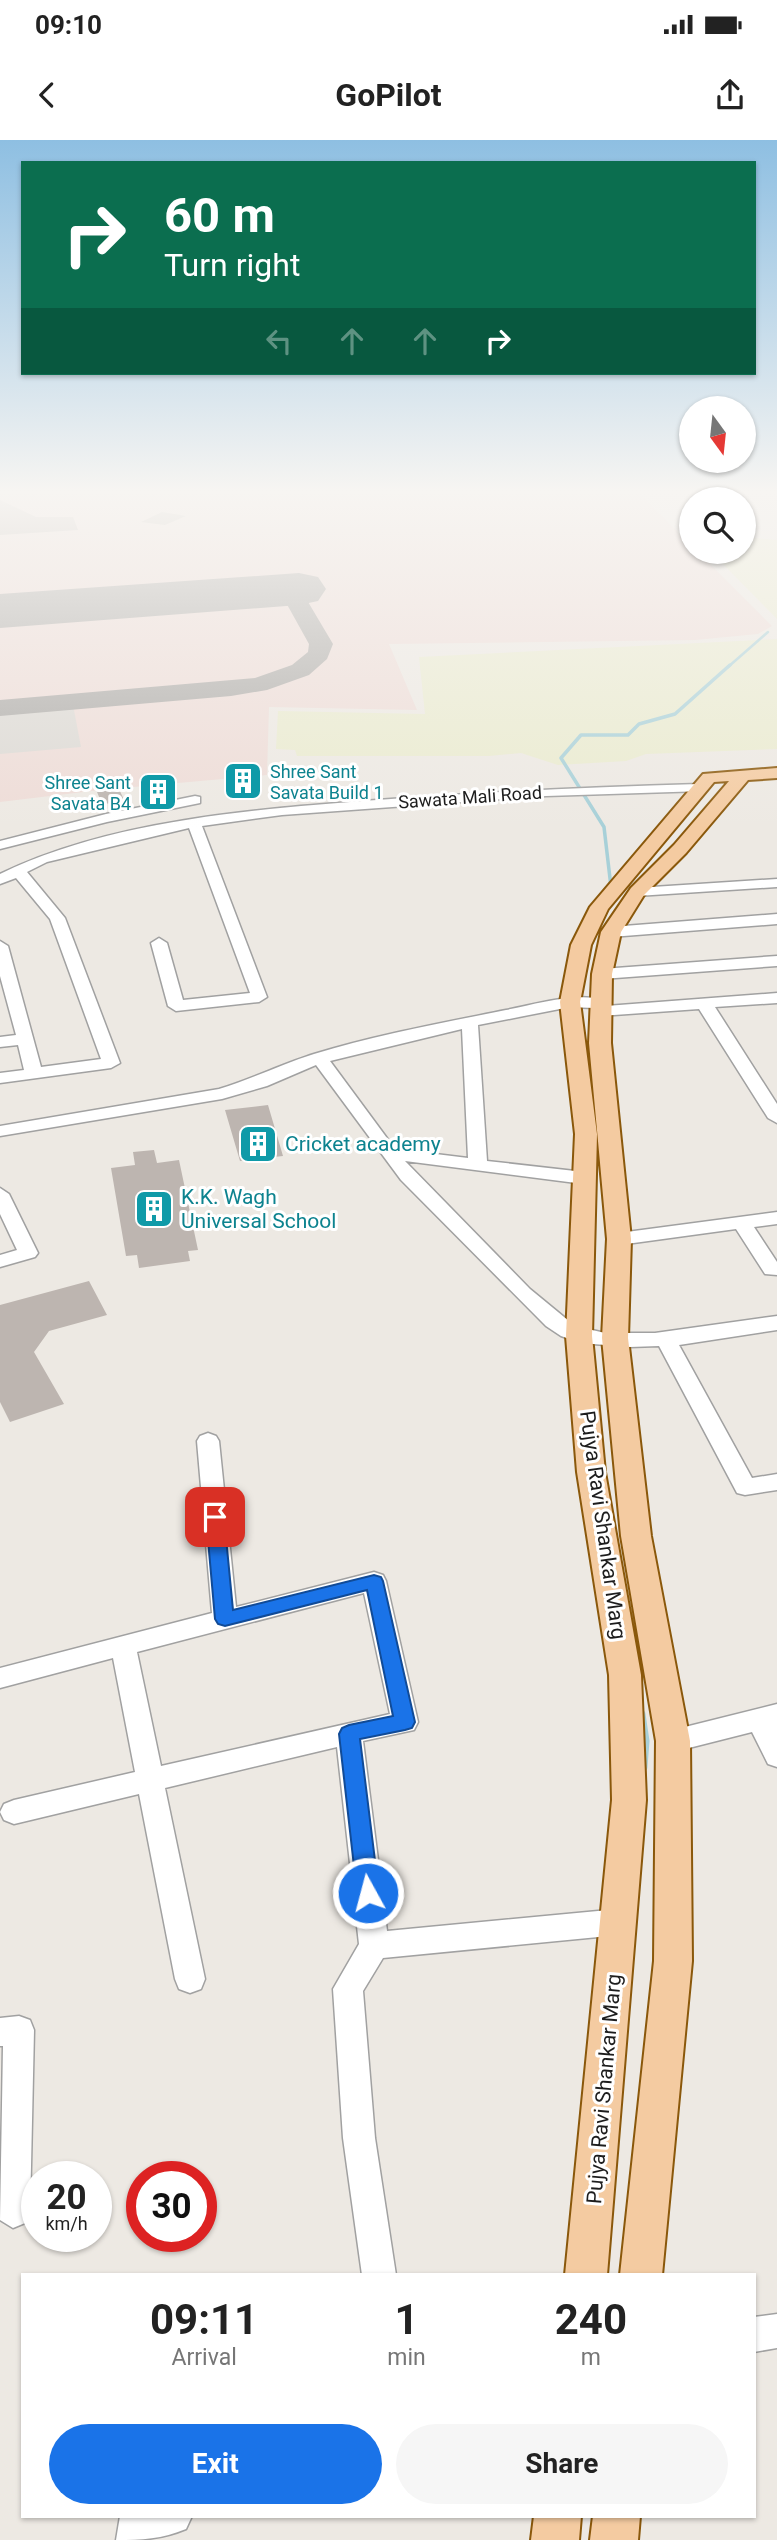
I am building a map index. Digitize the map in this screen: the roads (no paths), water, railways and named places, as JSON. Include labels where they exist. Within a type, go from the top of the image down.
[{"type":"main road","points":[[720,782],[777,773]]},
{"type":"main road","points":[[720,782],[777,784]]},
{"type":"main road","points":[[640,2273],[673,1961],[673,1741],[636,1535],[615,1338],[620,1239],[600,1043],[601,996],[611,932],[637,892],[680,849],[720,782]]},
{"type":"main road","name":"Pujya Ravi Shankar Marg","points":[[586,2273],[629,1800],[625,1675],[591,1472],[579,1336],[585,1121],[569,1002],[581,945],[599,907],[720,782]]},
{"type":"main road","points":[[555,2540],[558,2518]]},
{"type":"main road","points":[[614,2540],[617,2518]]},
{"type":"street","name":"Sawata Mali Road","points":[[0,880],[42,859],[194,823],[282,811],[720,782]]},
{"type":"street","points":[[0,845],[106,818],[195,800]]},
{"type":"street","points":[[159,943],[176,1006],[259,997],[194,823]]},
{"type":"street","points":[[0,1078],[111,1063],[57,918],[18,871]]},
{"type":"street","points":[[637,892],[777,883]]},
{"type":"street","points":[[611,932],[777,919]]},
{"type":"street","points":[[0,946],[8,1007],[25,1039],[34,1073]]},
{"type":"street","points":[[0,1131],[222,1094],[261,1082],[319,1058],[470,1022],[777,961]]},
{"type":"street","points":[[601,996],[705,1005],[777,998]]},
{"type":"street","points":[[705,1005],[777,1118]]},
{"type":"street","points":[[470,1022],[478,1164]]},
{"type":"street","points":[[0,1042],[25,1039]]},
{"type":"street","points":[[319,1058],[400,1170],[513,1284],[560,1325],[579,1336],[666,1340],[777,1323]]},
{"type":"street","points":[[388,1154],[584,1178]]},
{"type":"street","points":[[0,1194],[28,1253],[0,1261]]},
{"type":"street","points":[[620,1239],[777,1218]]},
{"type":"street","points":[[742,1223],[772,1270]]},
{"type":"street","points":[[666,1340],[745,1487],[774,1488]]},
{"type":"street","points":[[208,1441],[225,1619]]},
{"type":"street","points":[[0,1678],[374,1581],[405,1722],[14,1812]]},
{"type":"street","points":[[123,1644],[191,1979]]},
{"type":"street","points":[[673,1741],[768,1718],[777,1756]]},
{"type":"street","points":[[349,1734],[374,1946],[348,1989],[359,2138],[379,2273]]},
{"type":"street","points":[[374,1946],[619,1922]]},
{"type":"street","points":[[0,2032],[19,2029],[13,2211]]},
{"type":"street","points":[[756,2335],[777,2331]]},
{"type":"street","points":[[135,2540],[137,2522],[161,2518]]},
{"type":"waterway","points":[[728,667],[768,632]]},
{"type":"waterway","points":[[611,887],[604,827],[561,758],[581,735],[628,735],[639,724],[675,714],[730,665]]},
{"type":"waterway","points":[[610,885],[611,890]]},
{"type":"waterway","points":[[642,1714],[646,1741],[644,1767]]},
{"type":"place","name":"Shree Sant Savata Build 1","points":[[243,781]]},
{"type":"place","name":"Shree Sant Savata B4","points":[[158,792]]},
{"type":"place","name":"Cricket academy","points":[[258,1144]]},
{"type":"place","name":"K.K. Wagh Universal School","points":[[154,1209]]}]
